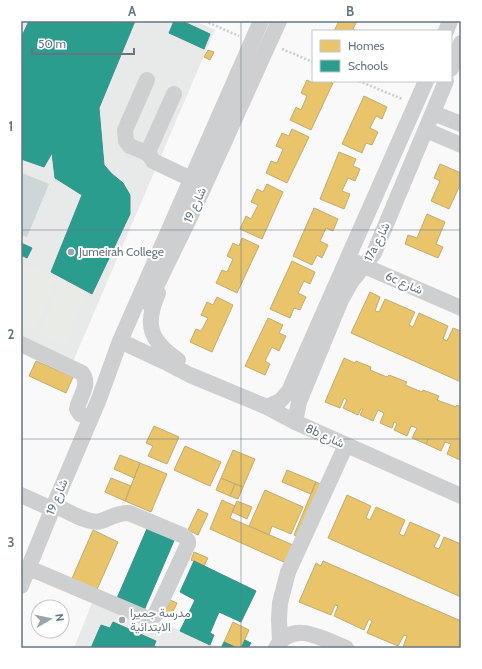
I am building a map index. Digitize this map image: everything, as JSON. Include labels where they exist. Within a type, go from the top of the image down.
[{"type":"street","name":"شارع 19","points":[[122,348],[193,174],[261,21]]},
{"type":"street","name":"شارع 19","points":[[21,586],[104,386],[192,213],[279,21]]},
{"type":"street","points":[[447,30],[452,21],[461,25]]},
{"type":"street","points":[[452,65],[457,46]]},
{"type":"street","points":[[147,80],[124,134],[126,141],[130,146],[148,154],[157,152],[193,174]]},
{"type":"street","name":"17a شارع","points":[[267,407],[280,401],[288,391],[426,82]]},
{"type":"street","name":"17a شارع","points":[[295,422],[299,402],[341,300],[351,282],[374,253],[446,82]]},
{"type":"street","points":[[148,154],[174,94]]},
{"type":"street","points":[[434,112],[461,124]]},
{"type":"street","points":[[426,130],[461,145]]},
{"type":"street","name":"6c شارع","points":[[347,258],[461,308]]},
{"type":"street","points":[[164,269],[162,284],[152,308],[150,321],[151,327],[159,345],[168,354],[181,362],[190,375]]},
{"type":"street","points":[[21,344],[82,373],[85,377],[86,386],[76,409],[80,414],[91,418]]},
{"type":"street","name":"8b شارع","points":[[122,348],[164,369],[190,375],[267,407],[295,422],[461,496]]},
{"type":"street","points":[[278,645],[280,603],[288,572],[346,445]]},
{"type":"street","points":[[21,495],[92,521],[103,520],[121,513],[129,513],[184,536],[188,541],[188,544],[155,616],[149,619],[29,568]]},
{"type":"street","points":[[278,645],[286,636],[302,632],[310,633],[346,648]]},
{"type":"path","points":[[205,21],[252,42]]},
{"type":"path","points":[[269,43],[312,62]]},
{"type":"path","points":[[361,82],[416,105]]},
{"type":"shaded area","name":"Jumeirah College","points":[[21,21],[195,21],[215,30],[72,364],[21,341]]},
{"type":"shaded area","points":[[22,173],[49,184],[27,237],[21,235]]},
{"type":"shaded area","points":[[24,264],[57,279],[34,331],[21,325],[21,271]]},
{"type":"shaded area","points":[[61,281],[87,292],[65,346],[38,334]]},
{"type":"shaded area","name":"مدرسة جميرا الابتدائية","points":[[96,593],[220,648],[74,648]]},
{"type":"building: Homes","points":[[339,21],[357,21],[353,29],[355,30],[334,30]]},
{"type":"building: Homes","points":[[208,50],[214,52],[210,60],[204,57]]},
{"type":"building: Homes","points":[[307,80],[313,83],[333,83],[311,130],[290,120],[296,107],[301,110],[307,96],[301,93]]},
{"type":"building: Homes","points":[[364,96],[387,107],[382,119],[376,116],[370,128],[378,132],[372,145],[366,143],[362,153],[342,144]]},
{"type":"building: Homes","points":[[292,129],[309,137],[287,183],[266,173],[271,161],[277,163],[283,149],[276,146],[282,133],[289,136]]},
{"type":"building: Homes","points":[[339,152],[356,159],[353,166],[360,169],[355,181],[348,178],[342,191],[350,194],[344,209],[320,199]]},
{"type":"building: Homes","points":[[440,164],[461,173],[461,186],[460,185],[449,209],[431,201],[440,181],[434,178]]},
{"type":"building: Homes","points":[[267,184],[283,192],[262,239],[240,229],[246,216],[251,219],[258,205],[251,202],[257,189],[263,192]]},
{"type":"building: Homes","points":[[314,208],[338,219],[333,231],[326,228],[320,241],[328,245],[322,258],[317,255],[312,265],[293,256]]},
{"type":"building: Homes","points":[[427,214],[445,222],[436,244],[443,247],[438,258],[405,244],[408,235],[417,238]]},
{"type":"building: Homes","points":[[242,238],[259,246],[237,293],[216,283],[222,270],[227,272],[233,259],[227,256],[233,243],[239,246]]},
{"type":"building: Homes","points":[[292,261],[315,272],[310,284],[304,281],[298,293],[306,297],[300,310],[294,308],[290,318],[270,309]]},
{"type":"building: Homes","points":[[370,292],[380,297],[375,311],[379,312],[385,299],[415,312],[409,325],[413,327],[419,313],[448,326],[443,339],[447,341],[453,328],[461,331],[461,382],[351,333]]},
{"type":"building: Homes","points":[[217,297],[233,305],[212,352],[190,342],[196,329],[201,331],[208,318],[201,315],[207,302],[213,305]]},
{"type":"building: Homes","points":[[268,318],[283,325],[279,333],[286,336],[279,351],[272,347],[265,361],[270,364],[265,375],[245,366]]},
{"type":"building: Homes","points":[[344,358],[355,363],[356,361],[371,367],[370,370],[387,377],[389,375],[407,382],[405,385],[422,392],[423,390],[439,396],[437,400],[456,407],[457,405],[461,407],[460,460],[447,454],[451,444],[445,442],[441,451],[412,438],[417,428],[411,426],[407,436],[394,430],[397,424],[394,422],[392,428],[380,423],[384,413],[378,410],[373,421],[360,415],[363,409],[361,409],[358,415],[343,408],[347,400],[344,398],[340,408],[325,402]]},
{"type":"building: Homes","points":[[36,361],[73,377],[66,393],[29,376]]},
{"type":"building: Homes","points":[[154,426],[179,437],[167,464],[148,456],[153,446],[146,443]]},
{"type":"building: Homes","points":[[185,446],[221,462],[210,486],[174,470]]},
{"type":"building: Homes","points":[[233,450],[255,459],[243,487],[221,478]]},
{"type":"building: Homes","points":[[120,455],[140,463],[134,478],[114,469]]},
{"type":"building: Homes","points":[[140,463],[167,474],[151,512],[125,501]]},
{"type":"building: Homes","points":[[287,470],[316,482],[311,494],[282,482]]},
{"type":"building: Homes","points":[[111,478],[131,486],[125,501],[105,492]]},
{"type":"building: Homes","points":[[221,478],[235,484],[230,496],[216,490]]},
{"type":"building: Homes","points":[[316,482],[325,486],[303,539],[294,535]]},
{"type":"building: Homes","points":[[235,484],[243,487],[238,499],[230,496]]},
{"type":"building: Homes","points":[[265,490],[303,507],[291,534],[272,526],[269,535],[249,526]]},
{"type":"building: Homes","points":[[347,495],[371,506],[366,518],[370,520],[376,507],[405,520],[399,534],[404,536],[410,522],[440,535],[434,547],[439,549],[444,537],[461,544],[461,597],[328,538]]},
{"type":"building: Homes","points":[[222,500],[235,506],[230,518],[293,545],[286,563],[210,529]]},
{"type":"building: Homes","points":[[237,501],[252,507],[247,519],[232,512]]},
{"type":"building: Homes","points":[[198,509],[208,514],[198,535],[188,530]]},
{"type":"building: Homes","points":[[93,530],[118,542],[95,594],[70,583]]},
{"type":"building: Homes","points":[[194,552],[208,558],[204,566],[191,560]]},
{"type":"building: Homes","points":[[323,561],[461,621],[461,648],[406,648],[403,647],[407,636],[404,635],[398,646],[367,633],[372,621],[369,619],[364,630],[334,616],[338,606],[335,605],[331,615],[299,602],[316,563],[321,566]]},
{"type":"building: Homes","points":[[170,600],[177,603],[172,614],[166,611]]},
{"type":"building: Homes","points":[[233,622],[249,630],[241,648],[237,648],[224,642]]},
{"type":"building: Schools","points":[[29,21],[135,21],[99,108],[104,165],[123,183],[130,195],[130,214],[92,294],[51,272],[82,195],[55,178],[52,153],[44,167],[21,159],[21,38]]},
{"type":"building: Schools","points":[[174,21],[182,21],[210,34],[204,49],[169,33]]},
{"type":"building: Schools","points":[[21,243],[32,248],[27,258],[21,255]]},
{"type":"building: Schools","points":[[149,524],[176,536],[142,615],[115,603]]},
{"type":"building: Schools","points":[[194,561],[256,591],[241,622],[219,612],[210,633],[214,635],[210,645],[180,631],[195,600],[180,592]]},
{"type":"building: Schools","points":[[113,622],[156,641],[154,646],[158,648],[91,648],[101,625],[110,628]]},
{"type":"building: Schools","points":[[245,640],[251,643],[248,648],[241,648]]},
{"type":"building: Schools","points":[[224,642],[237,648],[221,648]]},
{"type":"place","name":"Jumeirah College","points":[[71,252]]},
{"type":"place","name":"مدرسة جميرا الابتدائية","points":[[122,620]]}]
